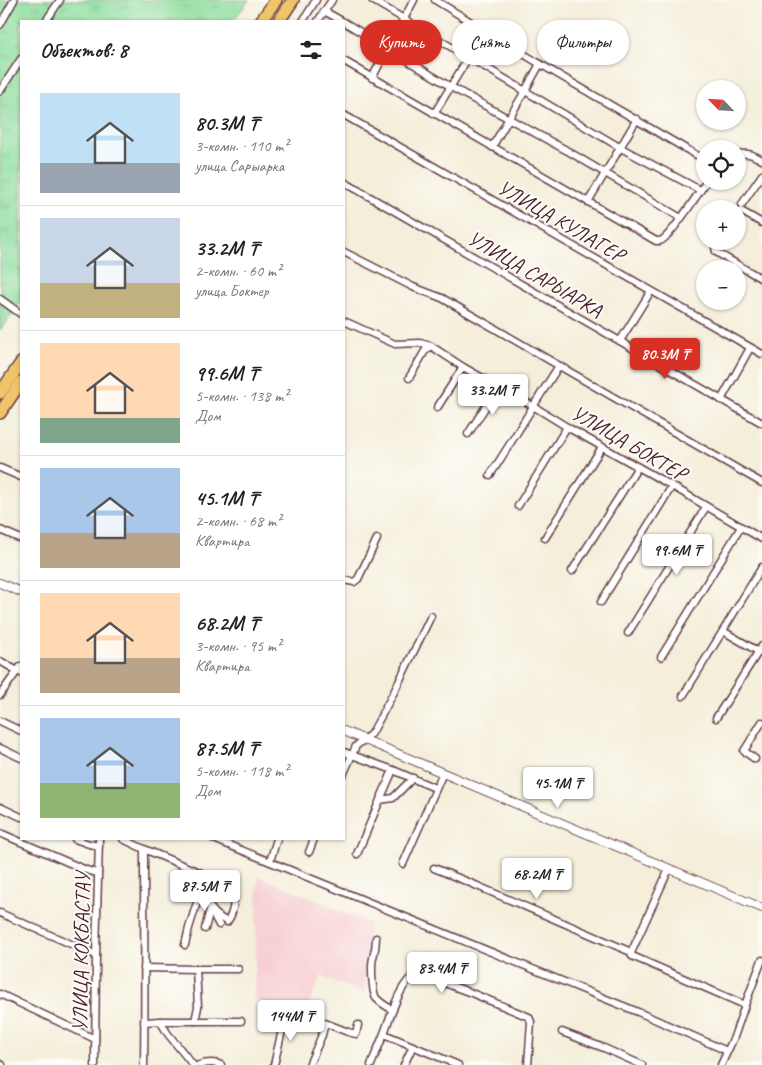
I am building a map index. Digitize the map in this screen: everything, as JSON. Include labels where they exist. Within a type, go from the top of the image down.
[{"type":"highway","points":[[262,20],[273,4],[281,18],[293,0]]},
{"type":"highway","points":[[0,393],[20,364]]},
{"type":"highway","points":[[0,413],[20,383]]},
{"type":"street","points":[[0,25],[14,0]]},
{"type":"street","points":[[47,20],[60,0]]},
{"type":"street","points":[[304,20],[316,0]]},
{"type":"street","points":[[319,20],[331,0]]},
{"type":"street","points":[[372,0],[452,48]]},
{"type":"street","points":[[404,19],[414,0]]},
{"type":"street","points":[[435,0],[468,20]]},
{"type":"street","points":[[324,11],[340,20]]},
{"type":"street","points":[[345,23],[360,32]]},
{"type":"street","points":[[0,91],[20,61]]},
{"type":"street","points":[[345,63],[656,241],[661,241],[666,237],[700,190]]},
{"type":"street","points":[[372,78],[379,65]]},
{"type":"street","points":[[415,65],[451,87],[566,150],[681,218]]},
{"type":"street","points":[[434,114],[463,65]]},
{"type":"street","points":[[481,65],[621,148],[696,188]]},
{"type":"street","points":[[492,147],[539,65]]},
{"type":"street","points":[[542,65],[696,155]]},
{"type":"street","name":"УЛИЦА КУЛАГЕР","points":[[345,116],[762,354]]},
{"type":"street","points":[[588,202],[637,119]]},
{"type":"street","points":[[746,154],[762,160]]},
{"type":"street","points":[[745,200],[762,175]]},
{"type":"street","name":"УЛИЦА САРЫАРКА","points":[[345,183],[762,423]]},
{"type":"street","points":[[746,214],[762,224]]},
{"type":"street","points":[[716,250],[716,252],[762,279]]},
{"type":"street","points":[[345,253],[413,287],[442,298],[762,483]]},
{"type":"street","points":[[620,342],[651,291]]},
{"type":"street","points":[[0,299],[20,313]]},
{"type":"street","name":"УЛИЦА БОКТЕР","points":[[345,321],[395,344],[420,343],[431,346],[464,367],[762,539]]},
{"type":"street","points":[[409,378],[425,351],[431,346]]},
{"type":"street","points":[[722,400],[750,348]]},
{"type":"street","points":[[490,475],[560,366]]},
{"type":"street","points":[[437,408],[464,367]]},
{"type":"street","points":[[468,434],[499,386]]},
{"type":"street","points":[[518,506],[567,427]]},
{"type":"street","points":[[545,538],[602,447]]},
{"type":"street","points":[[572,571],[638,467]]},
{"type":"street","points":[[0,468],[20,477]]},
{"type":"street","points":[[600,602],[672,486]]},
{"type":"street","points":[[628,633],[706,507]]},
{"type":"street","points":[[661,657],[741,527]]},
{"type":"street","points":[[0,530],[20,539]]},
{"type":"street","points":[[345,580],[354,582],[358,579],[377,539]]},
{"type":"street","points":[[683,696],[762,567]]},
{"type":"street","points":[[0,583],[20,592]]},
{"type":"street","points":[[345,771],[356,746],[372,733],[431,616]]},
{"type":"street","points":[[716,718],[761,650],[723,631]]},
{"type":"street","points":[[0,661],[20,670],[0,695]]},
{"type":"street","points":[[0,721],[20,731]]},
{"type":"street","points":[[755,759],[744,751],[762,722]]},
{"type":"street","points":[[345,731],[762,908]]},
{"type":"street","points":[[354,735],[356,746]]},
{"type":"street","points":[[0,748],[20,758]]},
{"type":"street","points":[[345,752],[435,788]]},
{"type":"street","points":[[357,854],[393,770]]},
{"type":"street","points":[[403,864],[443,773]]},
{"type":"street","points":[[380,800],[393,798],[413,778]]},
{"type":"street","points":[[0,807],[20,816]]},
{"type":"street","points":[[0,833],[79,868],[98,873]]},
{"type":"street","points":[[78,840],[99,846]]},
{"type":"street","name":"УЛИЦА КОКБАСТАУ","points":[[96,1065],[99,840]]},
{"type":"street","points":[[125,840],[233,888],[233,907],[228,922],[210,909]]},
{"type":"street","points":[[217,840],[612,1001],[727,1051]]},
{"type":"street","points":[[270,861],[276,840]]},
{"type":"street","points":[[309,852],[314,840]]},
{"type":"street","points":[[144,849],[144,1065]]},
{"type":"street","points":[[434,868],[631,952],[632,956],[744,1005]]},
{"type":"street","points":[[631,952],[669,869]]},
{"type":"street","points":[[206,875],[206,899],[219,925]]},
{"type":"street","points":[[185,945],[206,875]]},
{"type":"street","points":[[206,929],[210,909]]},
{"type":"street","points":[[0,913],[96,955]]},
{"type":"street","points":[[376,938],[372,969],[374,994],[393,1010]]},
{"type":"street","points":[[721,1065],[734,1038],[744,1005],[762,960]]},
{"type":"street","points":[[144,968],[238,969]]},
{"type":"street","points":[[195,1021],[198,1007],[196,969]]},
{"type":"street","points":[[370,1065],[398,998],[408,980],[416,974],[421,974],[529,1017],[531,1022],[528,1065]]},
{"type":"street","points":[[0,994],[95,1039]]},
{"type":"street","points":[[160,1021],[193,1065]]},
{"type":"street","points":[[144,1022],[240,1021]]},
{"type":"street","points":[[274,1065],[282,1030],[278,1022]]},
{"type":"street","points":[[309,1065],[325,1022],[356,1034],[358,1025]]},
{"type":"street","points":[[562,1032],[642,1065]]},
{"type":"street","points":[[384,1034],[458,1065]]},
{"type":"street","points":[[404,1065],[411,1050]]},
{"type":"street","points":[[199,1065],[212,1063],[221,1065]]},
{"type":"shaded area","points":[[258,876],[369,923],[365,991],[359,992],[321,976],[302,1021],[254,999]]},
{"type":"green space","points":[[0,0],[249,0],[234,20],[20,20],[20,303],[0,330]]}]
